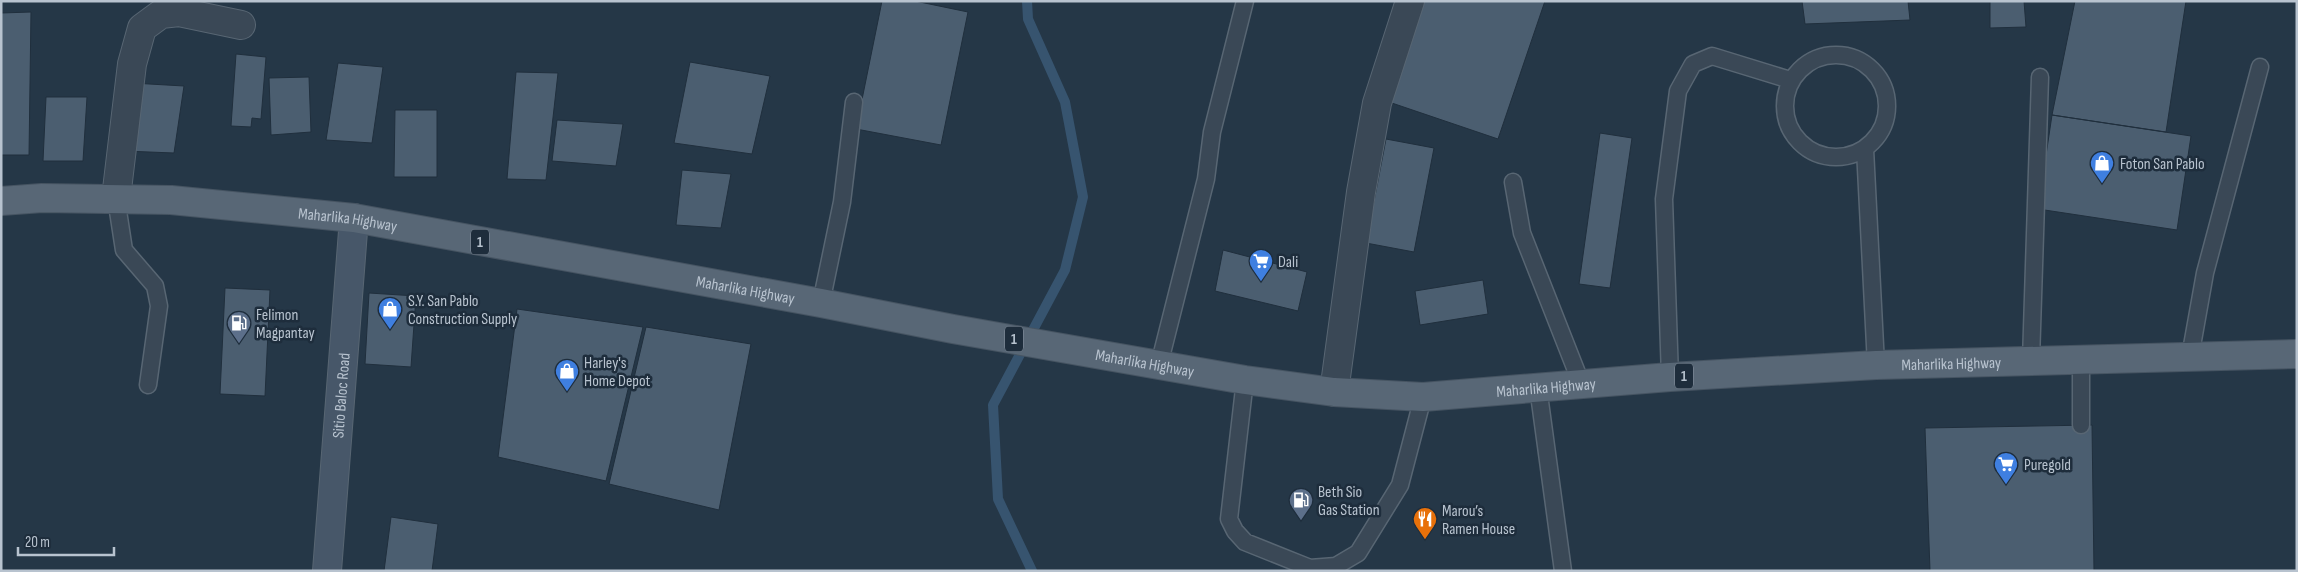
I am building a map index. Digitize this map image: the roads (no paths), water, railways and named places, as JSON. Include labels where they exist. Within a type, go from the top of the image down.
[{"type":"main road","name":"Maharlika Highway","points":[[1,200],[42,198],[171,200],[354,218],[821,303],[953,329],[1245,380],[1334,392],[1423,397],[1581,383],[1876,365],[2297,354]]},
{"type":"street","points":[[1334,392],[1361,192],[1377,103],[1410,1]]},
{"type":"street","points":[[116,198],[132,64],[142,28],[160,14],[180,12],[241,25]]},
{"type":"street","name":"Sitio Baloc Road","points":[[327,571],[354,218]]},
{"type":"lane","points":[[1159,365],[1206,179],[1212,132],[1245,1]]},
{"type":"lane","points":[[1834,54],[1860,60],[1880,77],[1888,103],[1882,128],[1865,149],[1838,157],[1812,152],[1792,133],[1784,107],[1790,80],[1809,61],[1834,54]]},
{"type":"lane","points":[[1670,377],[1664,199],[1678,91],[1693,64],[1712,56],[1790,80]]},
{"type":"lane","points":[[2190,357],[2205,274],[2260,67]]},
{"type":"lane","points":[[2030,360],[2040,77]]},
{"type":"lane","points":[[821,303],[842,202],[854,102]]},
{"type":"lane","points":[[1865,149],[1876,365]]},
{"type":"lane","points":[[1513,182],[1522,233],[1581,383]]},
{"type":"lane","points":[[116,198],[124,250],[155,286],[159,306],[148,385]]},
{"type":"lane","points":[[2081,359],[2081,425]]},
{"type":"lane","points":[[1245,380],[1229,519],[1235,531],[1245,542],[1310,568],[1336,566],[1358,553],[1400,485],[1423,397]]},
{"type":"lane","points":[[1538,387],[1564,571]]},
{"type":"waterway","points":[[1027,1],[1028,19],[1065,102],[1083,197],[1065,270],[993,405],[998,499],[1032,571]]},
{"type":"place","name":"Foton San Pablo","points":[[2102,184]]},
{"type":"place","name":"Dali","points":[[1261,282]]},
{"type":"place","name":"S.Y. San Pablo Construction Supply","points":[[390,330]]},
{"type":"place","name":"Felimon Magpantay","points":[[239,344]]},
{"type":"place","name":"Harley's Home Depot","points":[[567,392]]},
{"type":"place","name":"Puregold","points":[[2006,485]]},
{"type":"place","name":"Beth Sio Gas Station","points":[[1301,521]]},
{"type":"place","name":"Marou’s Ramen House","points":[[1425,540]]}]
